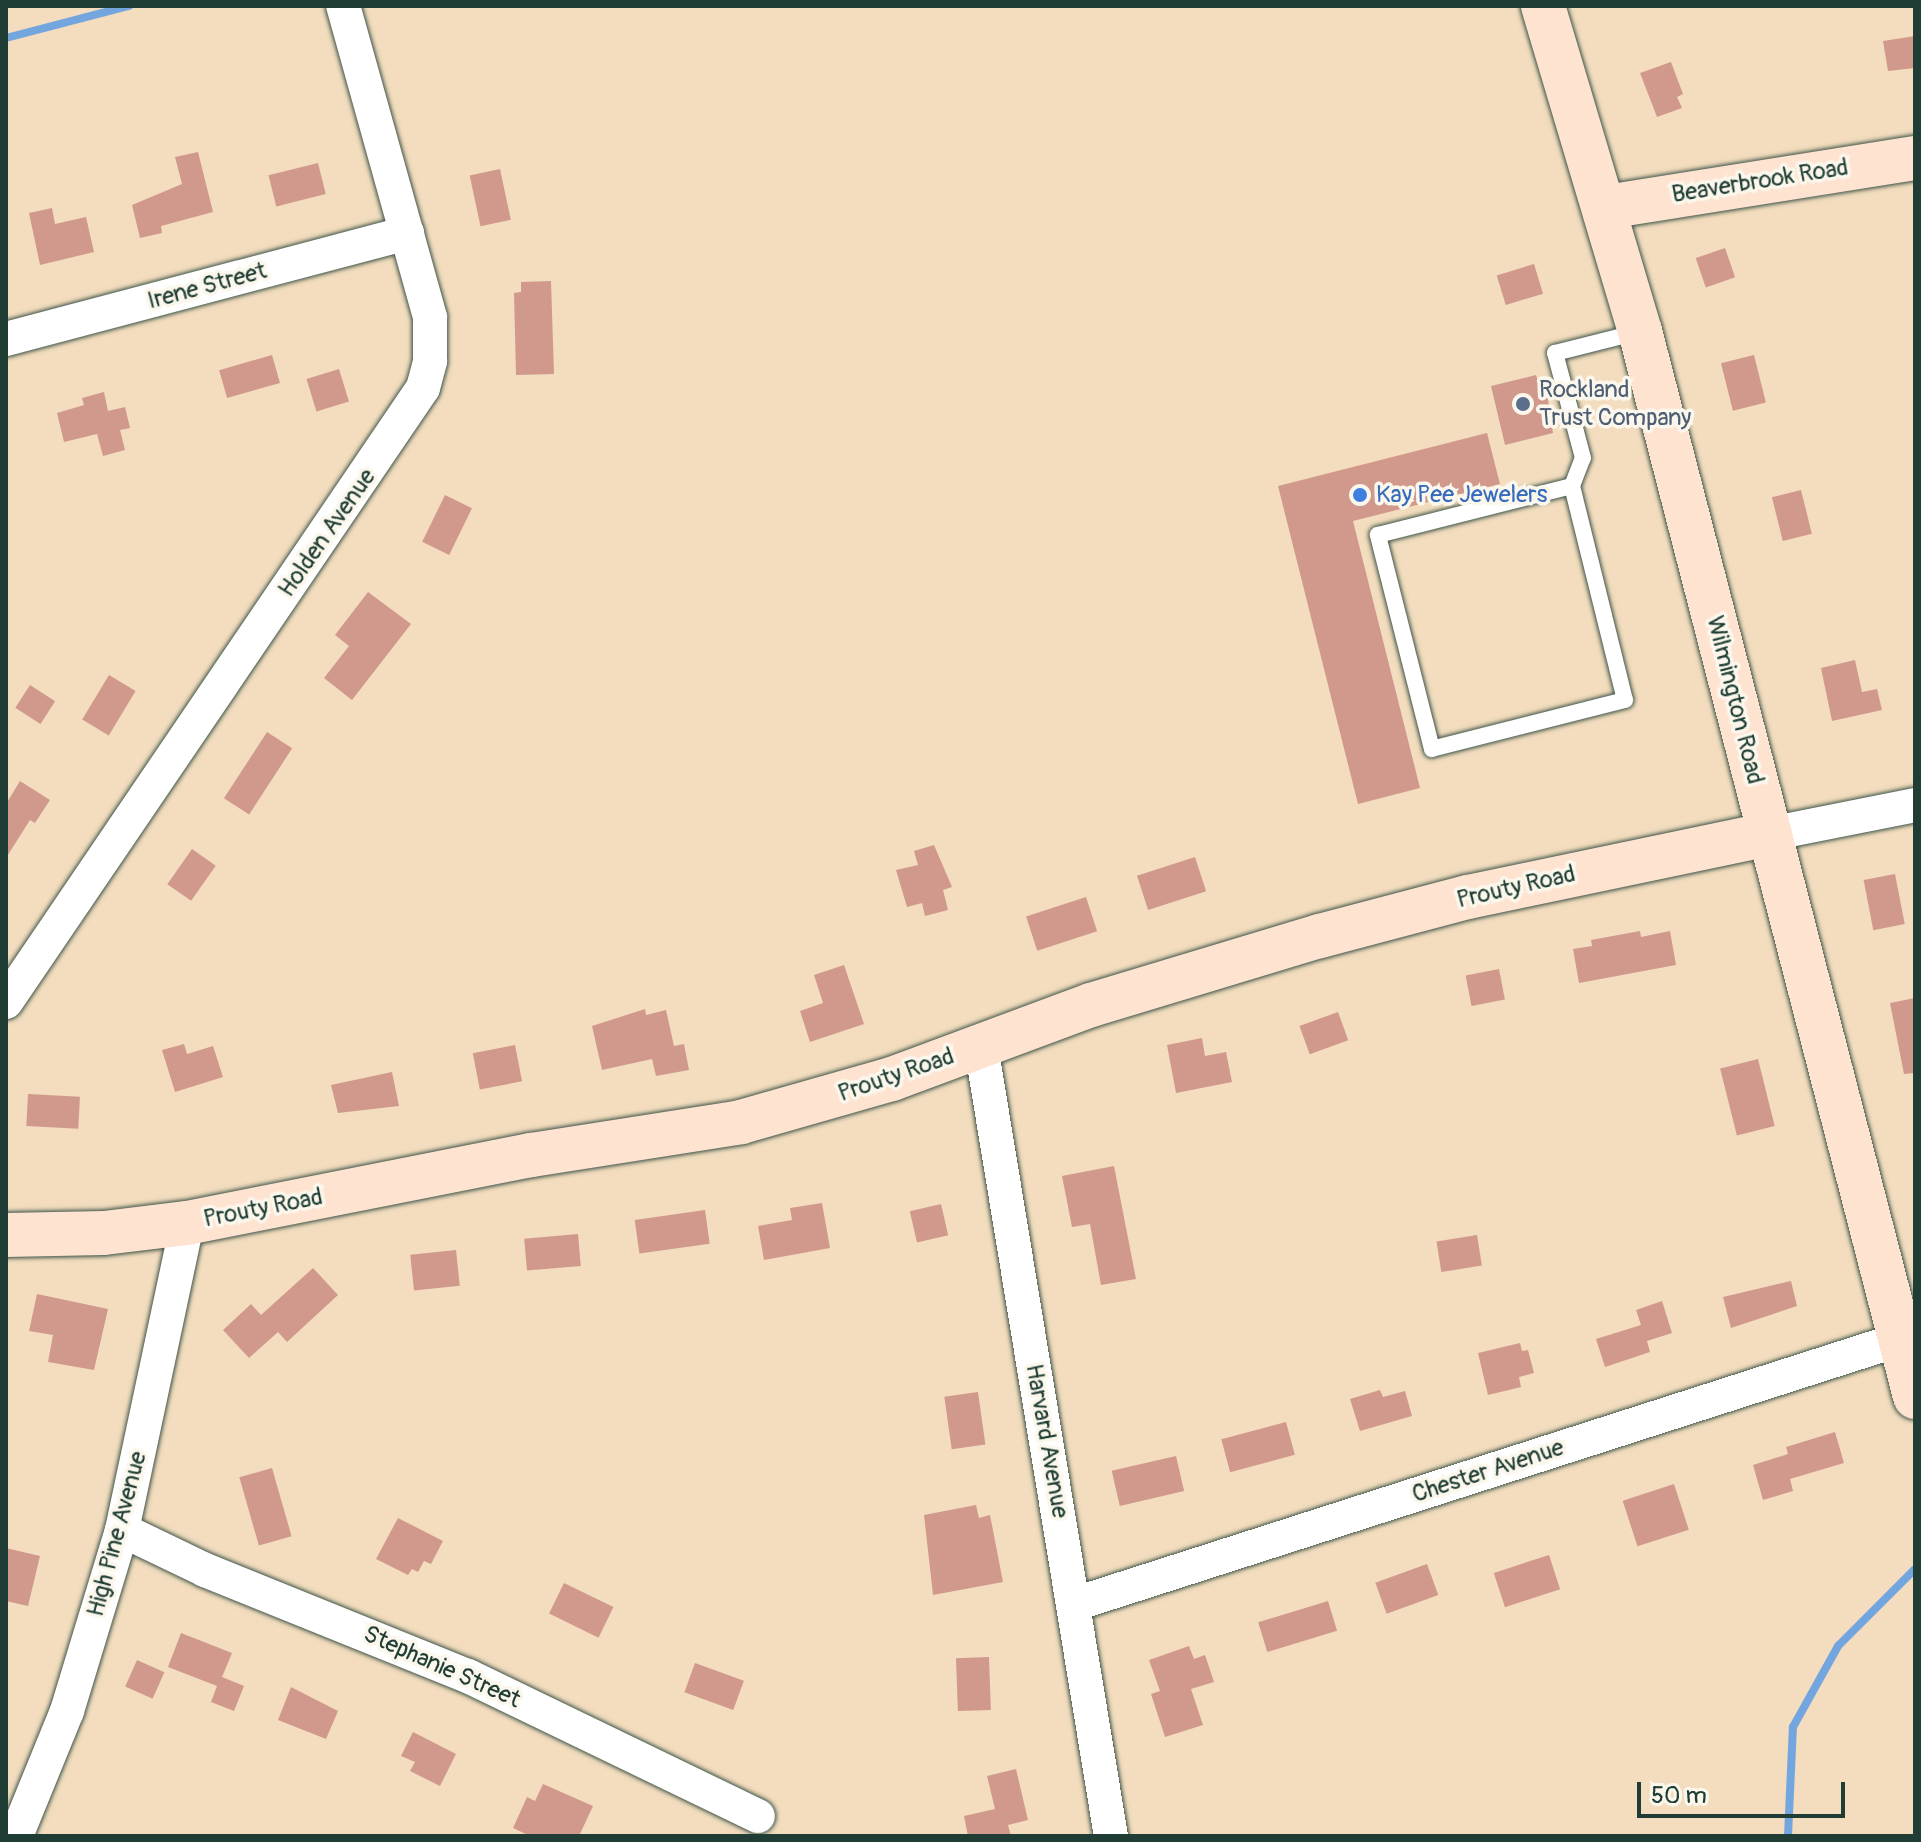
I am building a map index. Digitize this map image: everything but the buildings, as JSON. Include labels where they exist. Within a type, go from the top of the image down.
[{"type":"street","name":"Holden Avenue","points":[[6,1002],[417,401],[427,375],[432,332],[343,6]]},
{"type":"street","name":"Wilmington Road","points":[[1543,6],[1606,207],[1640,331],[1915,1397]]},
{"type":"street","name":"Beaverbrook Road","points":[[1606,207],[1915,158]]},
{"type":"street","name":"Irene Street","points":[[6,339],[407,233]]},
{"type":"street","points":[[1769,834],[1915,805]]},
{"type":"street","name":"Prouty Road","points":[[6,1235],[104,1233],[187,1223],[531,1155],[741,1122],[892,1079],[1091,1005],[1393,916],[1769,834]]},
{"type":"street","name":"Harvard Avenue","points":[[981,1046],[1111,1836]]},
{"type":"street","name":"High Pine Avenue","points":[[16,1836],[67,1711],[122,1530],[187,1223]]},
{"type":"street","name":"Chester Avenue","points":[[1075,1604],[1901,1339]]},
{"type":"street","name":"Stephanie Street","points":[[122,1530],[205,1570],[468,1676],[758,1816]]},
{"type":"lane","points":[[1572,486],[1378,535],[1432,749],[1625,700],[1572,486],[1582,455],[1555,353],[1640,331]]},
{"type":"waterway","points":[[6,38],[129,6]]},
{"type":"waterway","points":[[1788,1836],[1793,1727],[1838,1646],[1915,1569]]},
{"type":"place","name":"Rockland Trust Company","points":[[1523,404]]},
{"type":"place","name":"Kay Pee Jewelers","points":[[1360,495]]}]
